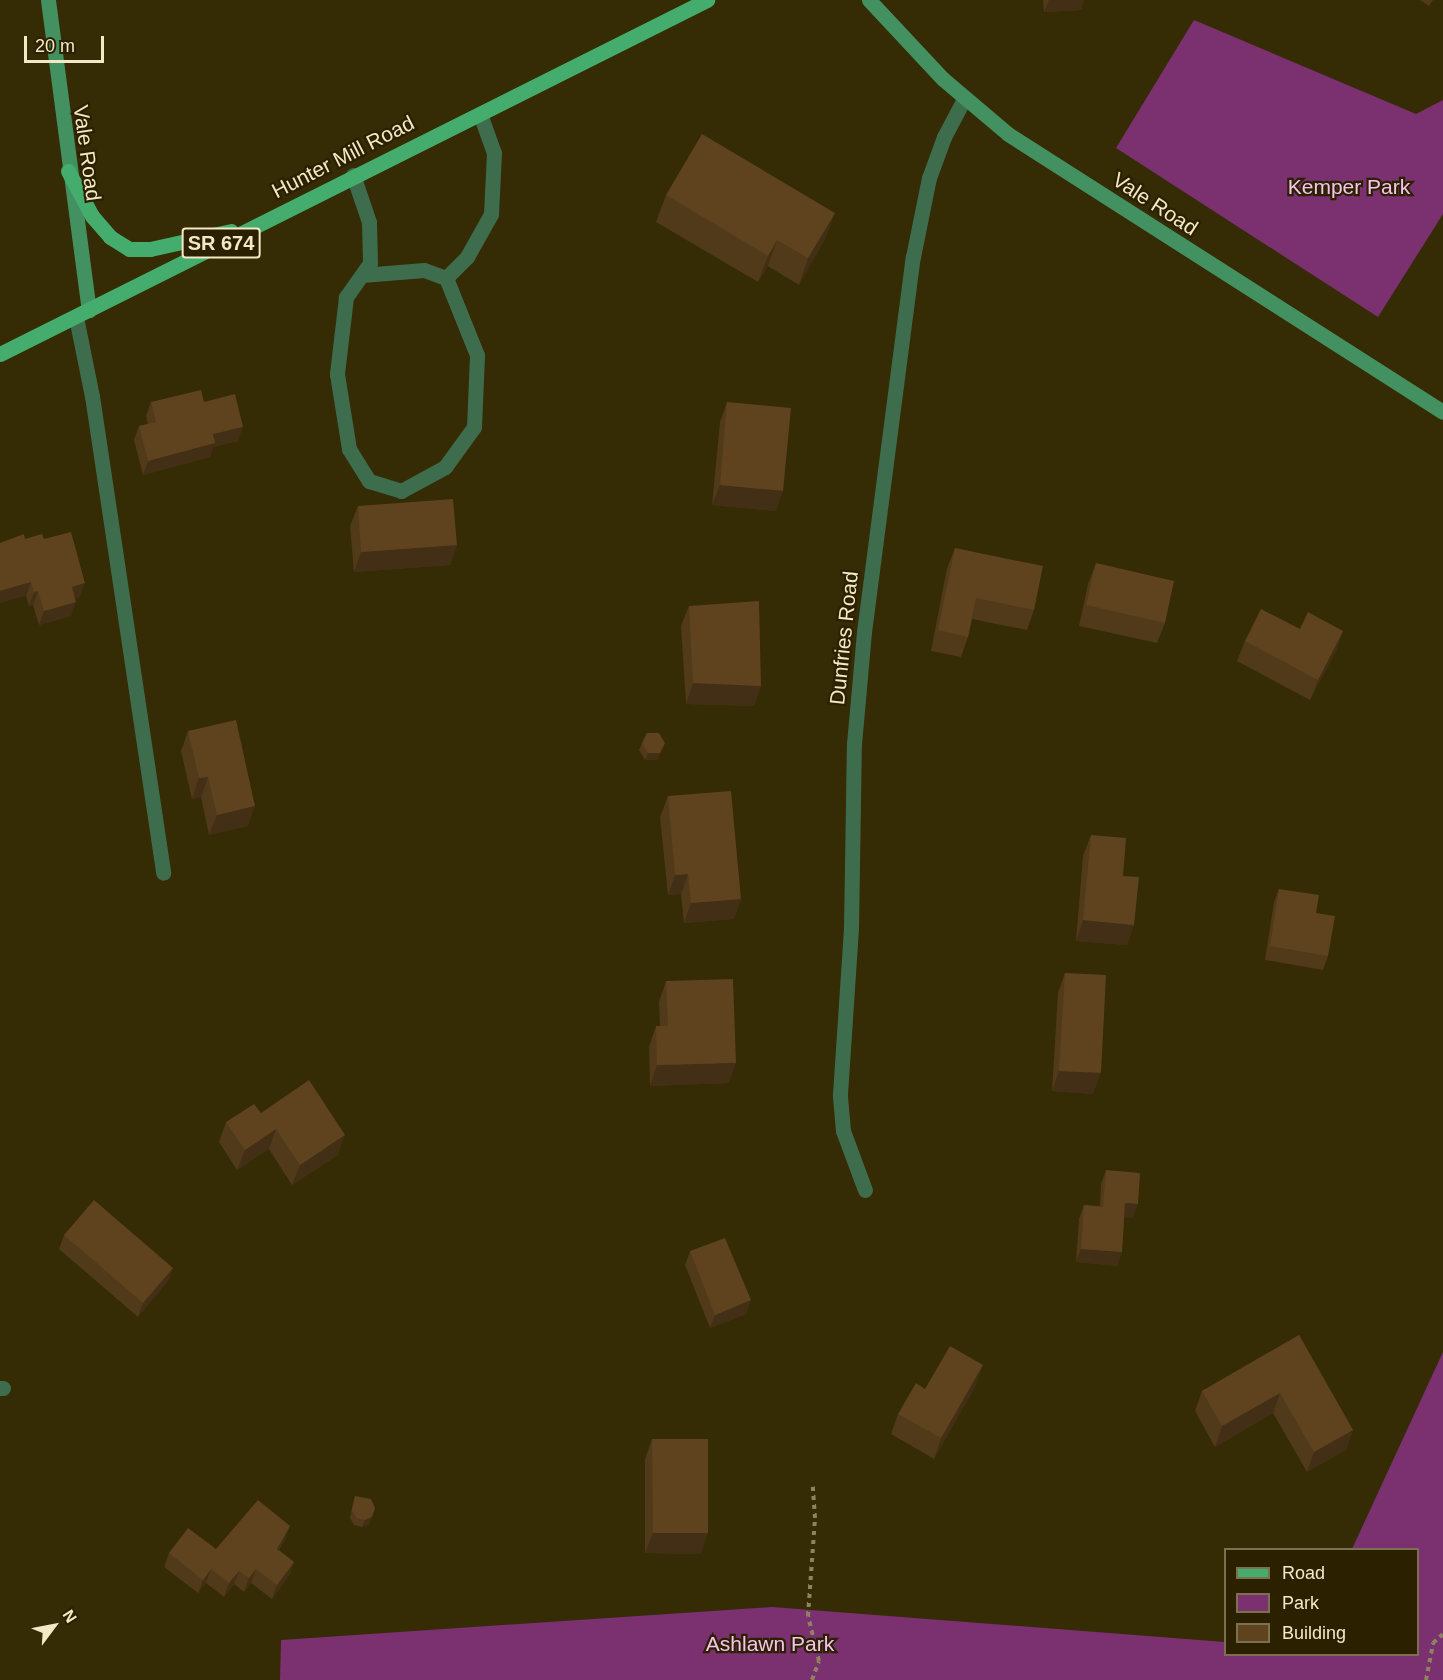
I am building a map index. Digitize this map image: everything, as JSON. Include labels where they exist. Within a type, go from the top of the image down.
[{"type":"main road","name":"Vale Road","points":[[48,0],[83,314]]},
{"type":"main road","name":"Hunter Mill Road","points":[[0,354],[83,314],[352,175],[480,114],[706,0]]},
{"type":"main road","name":"Vale Road","points":[[869,0],[964,99],[1077,180],[1443,412]]},
{"type":"main road","points":[[68,171],[97,222],[110,237],[129,249],[150,249],[255,225]]},
{"type":"street","name":"Dunfries Road","points":[[865,1190],[843,1131],[840,1094],[851,928],[854,744],[863,643],[913,257],[929,178],[944,137],[964,99]]},
{"type":"street","points":[[446,278],[467,257],[491,214],[494,153],[480,114]]},
{"type":"street","points":[[352,175],[369,222],[370,263],[346,297],[337,374],[349,449],[369,481],[401,491],[445,467],[474,427],[477,355],[446,278],[424,270],[362,275]]},
{"type":"street","points":[[83,314],[92,396],[163,873]]},
{"type":"path","points":[[812,1680],[819,1661],[808,1616],[813,1486]]},
{"type":"path","points":[[1426,1680],[1433,1643],[1443,1634]]},
{"type":"green space","name":"Kemper Park","points":[[1194,20],[1416,114],[1443,100],[1443,214],[1378,317],[1116,148]]},
{"type":"green space","name":"Ashlawn Park","points":[[1443,1352],[1443,1680],[280,1680],[281,1640],[772,1607],[1224,1642],[1224,1656],[1419,1656],[1419,1548],[1352,1548]]},
{"type":"building","points":[[702,134],[835,213],[808,258],[777,240],[768,256],[666,195]]},
{"type":"building","points":[[201,390],[204,402],[235,394],[243,427],[213,434],[215,443],[148,461],[139,426],[156,422],[151,402]]},
{"type":"building","points":[[727,402],[791,408],[783,491],[720,485]]},
{"type":"building","points":[[453,499],[457,545],[361,552],[358,506]]},
{"type":"building","points":[[71,532],[85,583],[72,587],[76,602],[44,611],[38,591],[34,592],[31,582],[0,591],[0,543],[24,534],[25,539],[42,534],[44,539]]},
{"type":"building","points":[[955,548],[1043,566],[1034,610],[976,598],[968,637],[938,630]]},
{"type":"building","points":[[1096,563],[1174,581],[1165,623],[1086,605]]},
{"type":"building","points":[[759,601],[761,686],[693,683],[689,606]]},
{"type":"building","points":[[1261,609],[1300,629],[1308,612],[1343,631],[1318,680],[1245,641]]},
{"type":"building","points":[[236,720],[255,806],[217,815],[208,777],[199,778],[188,731]]},
{"type":"building","points":[[647,733],[659,733],[665,743],[660,753],[648,753],[642,743]]},
{"type":"building","points":[[731,791],[741,899],[691,903],[688,874],[675,875],[668,796]]},
{"type":"building","points":[[1091,835],[1126,838],[1123,876],[1139,877],[1134,925],[1083,920]]},
{"type":"building","points":[[1279,889],[1319,895],[1316,913],[1335,916],[1328,956],[1270,946]]},
{"type":"building","points":[[1065,973],[1106,975],[1101,1073],[1059,1071]]},
{"type":"building","points":[[733,979],[736,1063],[657,1065],[656,1026],[668,1026],[666,981]]},
{"type":"building","points":[[309,1080],[345,1135],[300,1165],[276,1129],[245,1150],[226,1122],[254,1104],[261,1113]]},
{"type":"building","points":[[1106,1170],[1140,1173],[1138,1204],[1125,1203],[1122,1252],[1081,1249],[1084,1205],[1103,1207]]},
{"type":"building","points":[[94,1200],[173,1268],[143,1303],[64,1235]]},
{"type":"building","points":[[725,1238],[751,1300],[715,1315],[690,1251]]},
{"type":"building","points":[[1299,1335],[1353,1430],[1314,1452],[1280,1393],[1222,1426],[1202,1391]]},
{"type":"building","points":[[950,1346],[983,1365],[941,1438],[898,1414],[916,1383],[925,1389]]},
{"type":"building","points":[[652,1439],[708,1439],[708,1533],[653,1533]]},
{"type":"building","points":[[355,1496],[371,1499],[375,1508],[372,1517],[365,1520],[357,1518],[352,1511]]},
{"type":"building","points":[[258,1500],[290,1526],[277,1549],[294,1562],[277,1585],[256,1569],[249,1578],[239,1571],[229,1583],[211,1569],[203,1580],[169,1553],[188,1528],[216,1549]]}]
